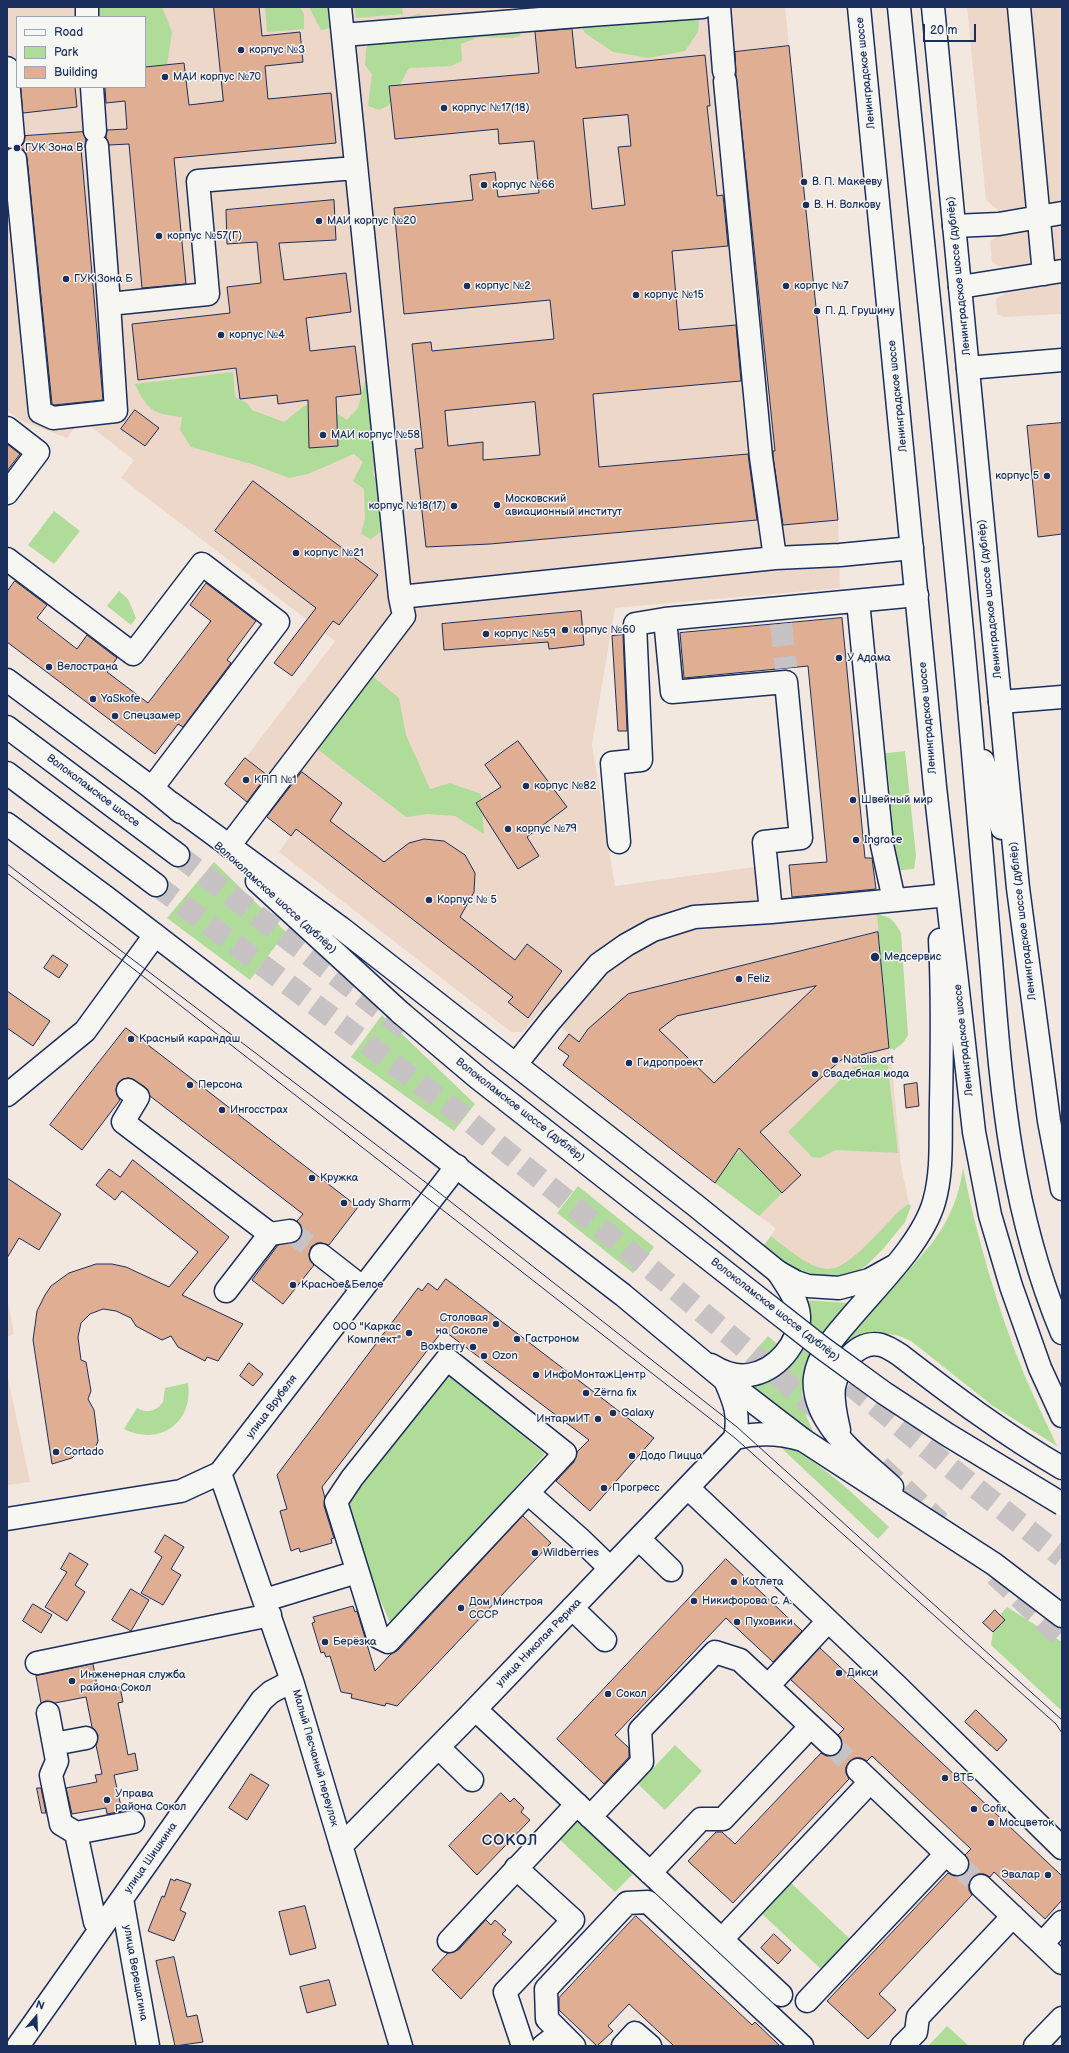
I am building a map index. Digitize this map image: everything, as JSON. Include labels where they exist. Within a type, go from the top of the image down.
[{"type":"main road","points":[[230,846],[404,616],[400,597],[355,168],[340,7]]},
{"type":"main road","points":[[342,35],[590,11],[702,7]]},
{"type":"main road","points":[[719,7],[761,457],[775,558]]},
{"type":"main road","name":"Ленинградское шоссе","points":[[859,7],[917,595],[934,787],[963,1026],[970,1100],[990,1215],[1011,1286],[1040,1368],[1062,1416]]},
{"type":"main road","points":[[899,7],[969,708],[999,1064],[1013,1169],[1030,1242],[1062,1333]]},
{"type":"main road","name":"Ленинградское шоссе (дублёр)","points":[[933,7],[1018,888],[1049,1121],[1062,1189]]},
{"type":"main road","points":[[960,287],[1053,272],[1039,217],[1019,7]]},
{"type":"main road","points":[[7,68],[13,137]]},
{"type":"main road","points":[[15,159],[40,412],[54,418],[116,411],[92,88]]},
{"type":"main road","points":[[109,304],[208,294],[198,181],[355,168]]},
{"type":"main road","points":[[954,226],[999,224],[1062,213]]},
{"type":"main road","points":[[968,368],[1062,360]]},
{"type":"main road","points":[[7,428],[38,452],[7,493]]},
{"type":"main road","points":[[400,597],[775,558],[840,555],[912,548]]},
{"type":"main road","points":[[7,559],[133,654],[202,564],[278,622],[152,788]]},
{"type":"main road","points":[[619,842],[612,763],[641,760],[636,624],[665,619],[781,616],[858,601],[917,595]]},
{"type":"main road","points":[[858,601],[882,845],[894,900]]},
{"type":"main road","points":[[665,619],[672,692],[786,675],[801,838],[764,842],[770,912]]},
{"type":"main road","name":"Волоколамское шоссе (дублёр)","points":[[7,680],[171,802],[401,1013],[478,1078],[821,1348],[922,1418],[1062,1504]]},
{"type":"main road","points":[[1000,702],[1062,697]]},
{"type":"main road","points":[[969,708],[1018,888]]},
{"type":"main road","name":"Волоколамское шоссе","points":[[7,727],[178,855]]},
{"type":"main road","points":[[7,773],[156,885]]},
{"type":"main road","points":[[929,1523],[849,1448],[829,1424],[819,1406],[815,1391],[815,1378],[818,1366],[830,1342],[896,1265],[926,1221],[934,1204],[938,1182],[942,1035],[934,787]]},
{"type":"main road","points":[[171,802],[342,928],[778,1272],[796,1282],[808,1286],[839,1288],[869,1280],[896,1265]]},
{"type":"main road","points":[[7,824],[457,1166],[623,1295],[725,1380],[803,1440],[994,1564],[1062,1616]]},
{"type":"main road","points":[[516,1064],[599,964],[626,945],[653,930],[694,917],[770,912],[938,896]]},
{"type":"main road","points":[[7,1095],[85,1031],[155,935]]},
{"type":"main road","points":[[128,1090],[138,1097],[123,1122],[280,1233],[226,1291]]},
{"type":"main road","name":"улица Врубеля","points":[[7,1519],[181,1491],[220,1473],[362,1287],[457,1166]]},
{"type":"main road","points":[[321,1255],[362,1287]]},
{"type":"main road","points":[[701,1360],[721,1371],[736,1375],[750,1375],[764,1370],[777,1362],[788,1351],[795,1339],[799,1316],[790,1292],[778,1272]]},
{"type":"main road","points":[[841,1438],[834,1404],[834,1388],[838,1374],[847,1360],[858,1349],[869,1345],[879,1344],[894,1352],[967,1408],[1004,1433],[1062,1468]]},
{"type":"main road","points":[[447,1359],[565,1453],[388,1642],[378,1636],[357,1572],[336,1502],[352,1478],[447,1359]]},
{"type":"main road","points":[[725,1380],[736,1406],[738,1427],[735,1438]]},
{"type":"main road","points":[[735,1438],[746,1435],[783,1434],[803,1440]]},
{"type":"main road","name":"улица Николая Рериха","points":[[341,1846],[476,1710],[735,1438]]},
{"type":"main road","name":"Малый Песчаный переулок","points":[[220,1473],[268,1607],[292,1682],[401,2046]]},
{"type":"main road","points":[[688,1488],[828,1621],[1062,1848]]},
{"type":"main road","points":[[528,1493],[579,1538],[610,1568]]},
{"type":"main road","points":[[639,1539],[671,1570]]},
{"type":"main road","points":[[37,1663],[268,1607],[357,1572]]},
{"type":"main road","points":[[572,1608],[605,1640]]},
{"type":"main road","points":[[768,1686],[828,1621]]},
{"type":"main road","points":[[449,1941],[516,1868],[583,1810],[642,1762],[640,1730],[715,1652],[740,1660],[830,1744]]},
{"type":"main road","name":"улица Шишкина","points":[[18,2046],[262,1700],[271,1692],[292,1682]]},
{"type":"main road","points":[[476,1710],[781,1995]]},
{"type":"main road","points":[[48,1713],[58,1761],[51,1775],[61,1824],[76,1833],[133,1822]]},
{"type":"main road","points":[[650,1873],[700,1819],[723,1819],[811,1726]]},
{"type":"main road","points":[[54,1744],[86,1738]]},
{"type":"main road","points":[[439,1748],[472,1780]]},
{"type":"main road","points":[[722,1939],[864,1776],[952,1859],[807,2001]]},
{"type":"main road","points":[[76,1833],[95,1922]]},
{"type":"main road","points":[[516,1868],[573,1920],[505,1992],[523,2046]]},
{"type":"main road","points":[[981,1886],[1062,1963]]},
{"type":"main road","name":"улица Верещагина","points":[[122,1900],[148,2046]]},
{"type":"main road","points":[[559,2042],[547,2019],[546,1989],[628,1903],[648,1902],[802,2046]]},
{"type":"main road","points":[[902,2046],[916,2032],[918,2017],[1013,1916]]},
{"type":"main road","points":[[1042,1944],[1062,1922]]},
{"type":"main road","points":[[746,1994],[762,1977]]},
{"type":"main road","points":[[1036,2046],[1062,2018]]},
{"type":"main road","points":[[623,2046],[635,2033],[650,2046]]},
{"type":"shaded area","name":"Московский авиационный институт","points":[[7,7],[785,7],[838,520],[840,588],[615,608],[592,745],[615,886],[754,867],[760,903],[876,891],[901,1165],[909,1204],[855,1257],[841,1267],[822,1269],[801,1260],[771,1236],[775,1228],[563,1065],[569,1056],[558,1048],[568,1033],[540,1011],[523,1032],[511,1032],[279,852],[291,835],[225,785],[335,641],[121,478],[134,460],[81,419],[67,438],[21,421],[7,410]]},
{"type":"shaded area","points":[[967,7],[1062,7],[1062,314],[1004,317],[997,314],[996,299],[1006,293],[1003,268],[992,263],[990,241],[1000,235],[998,210],[986,200]]},
{"type":"shaded area","points":[[7,1296],[14,1334],[7,1337]]},
{"type":"shaded area","points":[[7,1373],[30,1482],[7,1485]]},
{"type":"green space","points":[[98,7],[162,7],[172,32],[167,65],[146,67],[146,16],[98,16]]},
{"type":"green space","points":[[265,7],[300,7],[304,14],[304,29],[267,32]]},
{"type":"green space","points":[[309,7],[329,7],[332,28],[321,30]]},
{"type":"green space","points":[[354,7],[402,7],[403,14],[356,18]]},
{"type":"green space","points":[[506,10],[521,16],[520,36],[513,38],[479,37],[461,44],[462,61],[451,66],[409,68],[388,106],[379,110],[368,106],[372,74],[365,65],[366,49],[377,27],[418,14],[431,16],[433,37],[441,41],[444,32],[441,19],[460,14]]},
{"type":"green space","points":[[699,18],[698,32],[685,51],[649,58],[613,52],[585,33],[579,22]]},
{"type":"green space","points":[[233,372],[235,397],[247,403],[252,410],[284,422],[304,406],[320,402],[347,420],[358,408],[365,381],[371,386],[376,444],[373,474],[380,484],[385,529],[371,539],[361,534],[365,519],[364,489],[353,481],[363,462],[354,454],[308,474],[289,478],[255,465],[191,447],[180,430],[182,417],[164,414],[152,409],[143,400],[135,384]]},
{"type":"green space","points":[[54,511],[80,531],[54,564],[28,545]]},
{"type":"green space","points":[[119,591],[128,599],[136,618],[131,625],[107,606]]},
{"type":"green space","points":[[371,675],[399,698],[406,735],[430,789],[450,783],[481,794],[484,834],[455,816],[428,814],[406,817],[316,748]]},
{"type":"green space","points":[[905,751],[916,855],[914,869],[893,871],[887,817],[892,816],[887,763],[881,764],[880,754]]},
{"type":"green space","points":[[214,862],[286,932],[250,980],[167,918]]},
{"type":"green space","points":[[877,914],[892,920],[897,925],[901,933],[908,1035],[903,1043],[894,1050],[889,1048]]},
{"type":"green space","points":[[382,1015],[475,1104],[454,1131],[351,1057]]},
{"type":"green space","points":[[887,1060],[898,1153],[836,1150],[820,1158],[812,1157],[788,1132],[853,1067]]},
{"type":"green space","points":[[741,1150],[782,1193],[759,1216],[715,1183],[731,1159]]},
{"type":"green space","points":[[963,1168],[981,1246],[1005,1323],[1024,1374],[1057,1446],[993,1406],[911,1341],[894,1335],[881,1334],[852,1346],[846,1342],[933,1242],[953,1207]]},
{"type":"green space","points":[[578,1186],[654,1247],[633,1273],[557,1213]]},
{"type":"green space","points":[[909,1204],[911,1206],[905,1222],[883,1249],[867,1265],[851,1276],[818,1279],[790,1268],[763,1246],[771,1236],[806,1262],[819,1268],[830,1269],[841,1265],[853,1257],[905,1206]]},
{"type":"green space","points":[[804,1300],[849,1303],[821,1340],[807,1366],[803,1380],[802,1396],[805,1412],[817,1440],[750,1384],[779,1374],[797,1360],[803,1351],[809,1333],[809,1322]]},
{"type":"green space","points":[[768,1336],[782,1348],[759,1363],[744,1363]]},
{"type":"green space","points":[[446,1372],[545,1454],[392,1627],[345,1519],[346,1499]]},
{"type":"green space","points":[[188,1383],[186,1409],[180,1419],[172,1427],[162,1433],[150,1435],[137,1434],[124,1429],[137,1408],[145,1411],[152,1411],[158,1408],[163,1402],[165,1388]]},
{"type":"green space","points":[[775,1442],[789,1447],[820,1466],[889,1527],[878,1539]]},
{"type":"green space","points":[[1007,1607],[1062,1642],[1062,1711],[991,1645],[993,1632],[1005,1620],[1000,1615]]},
{"type":"green space","points":[[675,1745],[702,1771],[665,1810],[638,1784]]},
{"type":"green space","points":[[578,1819],[635,1872],[615,1892],[559,1839]]},
{"type":"green space","points":[[791,1883],[850,1939],[821,1969],[762,1914]]},
{"type":"green space","points":[[947,2026],[969,2046],[928,2046]]},
{"type":"building","name":"корпус №3","points":[[214,7],[259,7],[262,36],[300,32],[303,62],[265,66],[268,99],[331,93],[336,143],[174,158],[186,284],[142,288],[129,144],[109,145],[106,137],[107,130],[127,129],[125,101],[106,103],[105,88],[146,88],[146,67],[184,63],[189,105],[223,101]]},
{"type":"building","name":"корпус №2","points":[[572,29],[576,68],[705,55],[710,106],[707,106],[717,196],[723,195],[728,246],[672,251],[679,330],[736,325],[741,381],[593,394],[599,467],[748,454],[757,520],[490,544],[426,547],[415,449],[423,448],[412,344],[431,342],[432,351],[554,339],[550,300],[404,314],[394,208],[473,200],[470,175],[495,172],[498,197],[539,193],[534,141],[499,144],[498,129],[395,139],[389,86],[539,73],[535,32]],"holes":[[[628,115],[631,146],[618,147],[625,205],[592,209],[583,119]],[[535,402],[540,455],[483,460],[483,442],[448,446],[445,411]]]},
{"type":"building","name":"корпус №7","points":[[789,46],[838,520],[783,525],[773,456],[773,451],[775,451],[736,75],[735,52]]},
{"type":"building","points":[[21,88],[75,88],[77,107],[23,113]]},
{"type":"building","name":"ГУК Зона Б","points":[[83,132],[86,140],[85,147],[81,148],[103,400],[54,405],[52,404],[27,158],[25,151],[20,147],[24,143],[25,136]]},
{"type":"building","name":"корпус №4","points":[[334,200],[336,240],[279,243],[284,280],[346,273],[351,312],[306,318],[310,351],[355,346],[361,394],[336,397],[338,446],[309,448],[308,400],[278,404],[277,395],[240,399],[236,368],[138,380],[132,324],[230,313],[227,287],[261,283],[257,242],[227,244],[226,210]]},
{"type":"building","points":[[135,410],[159,428],[145,446],[121,429]]},
{"type":"building","name":"корпус 5","points":[[1062,423],[1062,534],[1038,537],[1027,426]]},
{"type":"building","points":[[7,444],[20,454],[7,471]]},
{"type":"building","name":"корпус №21","points":[[253,481],[378,575],[339,625],[333,621],[292,676],[274,663],[316,608],[215,531]]},
{"type":"building","points":[[15,581],[47,605],[37,618],[77,649],[87,635],[117,658],[107,672],[148,703],[211,621],[190,605],[206,583],[256,621],[227,660],[231,663],[183,727],[178,724],[155,754],[7,642],[7,592]]},
{"type":"building","points":[[581,611],[584,645],[549,649],[548,642],[444,650],[442,624]]},
{"type":"building","points":[[842,618],[865,858],[872,858],[876,889],[792,897],[789,865],[827,862],[808,666],[684,678],[680,633]]},
{"type":"building","points":[[623,635],[627,731],[618,731],[612,636]]},
{"type":"building","points":[[518,741],[567,807],[527,837],[539,856],[518,869],[476,803],[501,787],[485,765]]},
{"type":"building","name":"КПП №1","points":[[245,758],[267,775],[247,802],[225,784]]},
{"type":"building","name":"Корпус № 5","points":[[302,772],[342,803],[330,821],[384,862],[409,843],[424,839],[444,841],[465,855],[475,873],[474,892],[460,917],[515,960],[527,944],[562,971],[528,1018],[508,1002],[513,997],[296,829],[291,836],[267,817]]},
{"type":"building","name":"Гидропроект","points":[[878,932],[889,1048],[841,1060],[760,1132],[801,1175],[782,1193],[739,1148],[715,1183],[563,1065],[569,1056],[558,1048],[569,1034],[579,1042],[588,1029],[628,994]],"holes":[[[816,986],[714,1083],[659,1030],[677,1016]]]},
{"type":"building","points":[[53,955],[68,965],[59,978],[44,968]]},
{"type":"building","points":[[7,991],[50,1021],[33,1046],[7,1028]]},
{"type":"building","points":[[126,1028],[358,1207],[329,1245],[317,1243],[311,1247],[309,1254],[310,1260],[314,1265],[283,1304],[252,1280],[278,1245],[298,1240],[302,1235],[302,1230],[297,1221],[303,1214],[150,1096],[145,1087],[129,1078],[123,1079],[118,1083],[116,1089],[120,1100],[82,1150],[50,1125]]},
{"type":"building","points":[[917,1083],[919,1106],[906,1108],[904,1085]]},
{"type":"building","points":[[133,1160],[229,1237],[182,1295],[243,1324],[218,1361],[207,1357],[205,1361],[178,1347],[171,1336],[162,1340],[136,1326],[131,1318],[116,1311],[103,1309],[90,1314],[81,1323],[78,1337],[81,1360],[86,1362],[91,1391],[88,1399],[94,1410],[98,1441],[94,1451],[76,1454],[72,1458],[52,1464],[33,1340],[37,1311],[51,1286],[69,1273],[96,1264],[112,1264],[126,1267],[169,1287],[198,1252],[122,1191],[115,1200],[96,1185],[109,1169],[120,1177]]},
{"type":"building","points":[[7,1178],[61,1214],[39,1250],[19,1238],[7,1258]]},
{"type":"building","points":[[446,1279],[654,1438],[590,1511],[556,1481],[574,1462],[577,1452],[589,1440],[443,1330],[322,1487],[325,1498],[324,1506],[334,1538],[331,1539],[332,1543],[300,1552],[299,1548],[291,1551],[280,1511],[287,1509],[277,1475],[418,1288],[422,1291],[428,1283],[437,1290]]},
{"type":"building","points":[[249,1363],[263,1374],[253,1386],[240,1376]]},
{"type":"building","name":"Дом Минстроя СССР","points":[[523,1516],[551,1543],[397,1706],[386,1703],[385,1706],[351,1698],[352,1694],[341,1692],[330,1656],[326,1657],[324,1652],[321,1653],[312,1623],[315,1622],[313,1617],[353,1606],[355,1612],[357,1611],[375,1671],[391,1654],[397,1651]]},
{"type":"building","points":[[165,1535],[184,1547],[171,1569],[181,1575],[163,1605],[141,1593],[162,1557],[155,1552]]},
{"type":"building","points":[[70,1553],[88,1564],[75,1585],[85,1592],[67,1621],[45,1607],[67,1572],[61,1569]]},
{"type":"building","points":[[726,1559],[802,1631],[773,1662],[726,1618],[615,1735],[629,1748],[629,1757],[604,1784],[557,1739]]},
{"type":"building","points":[[131,1589],[149,1600],[131,1631],[112,1620]]},
{"type":"building","points":[[33,1604],[52,1615],[41,1633],[23,1621]]},
{"type":"building","points":[[995,1610],[1005,1620],[993,1632],[983,1623]]},
{"type":"building","points":[[820,1648],[1062,1876],[1062,1900],[1045,1919],[994,1872],[990,1877],[984,1874],[977,1874],[972,1877],[969,1883],[969,1890],[972,1895],[879,1994],[896,2010],[868,2039],[827,2001],[948,1873],[954,1876],[960,1876],[966,1872],[969,1867],[969,1861],[965,1855],[971,1849],[872,1756],[867,1761],[861,1758],[855,1758],[849,1762],[846,1767],[846,1773],[849,1779],[733,1903],[688,1861],[716,1832],[722,1832],[735,1844],[821,1753],[827,1756],[833,1756],[839,1752],[842,1747],[842,1741],[838,1735],[844,1729],[791,1680]]},
{"type":"building","points":[[93,1664],[98,1691],[120,1687],[123,1702],[118,1703],[128,1755],[135,1753],[138,1770],[114,1775],[122,1811],[107,1814],[106,1808],[72,1814],[66,1788],[97,1782],[95,1775],[102,1774],[96,1745],[98,1735],[92,1727],[86,1697],[55,1703],[46,1701],[41,1703],[36,1676]]},
{"type":"building","points":[[976,1710],[1007,1740],[997,1751],[965,1722]]},
{"type":"building","points":[[251,1774],[269,1785],[247,1820],[229,1808]]},
{"type":"building","points":[[37,1788],[41,1788],[46,1813],[42,1813]]},
{"type":"building","points":[[501,1793],[510,1802],[514,1798],[524,1808],[521,1812],[530,1820],[477,1875],[449,1846]]},
{"type":"building","points":[[171,1879],[175,1881],[176,1879],[191,1884],[180,1910],[186,1913],[174,1941],[148,1931],[162,1896],[164,1897]]},
{"type":"building","points":[[305,1906],[316,1948],[290,1955],[279,1912]]},
{"type":"building","points":[[636,1916],[752,2025],[755,2022],[780,2046],[674,2046],[629,2004],[608,2026],[613,2031],[597,2046],[559,2010],[559,1998]]},
{"type":"building","points":[[486,1920],[491,1925],[495,1920],[506,1930],[502,1934],[512,1942],[461,1999],[432,1970],[448,1953],[458,1950]]},
{"type":"building","points":[[774,1934],[791,1950],[778,1964],[761,1948]]},
{"type":"building","points":[[174,1957],[187,2017],[197,2015],[203,2042],[175,2046],[156,1961]]},
{"type":"building","points":[[329,1980],[336,2005],[307,2013],[300,1987]]},
{"type":"tunnel","points":[[781,624],[786,668]]},
{"type":"tunnel","points":[[178,855],[408,1031]]},
{"type":"tunnel","points":[[156,885],[464,1117],[651,1269],[829,1419]]},
{"type":"tunnel","points":[[290,1231],[321,1255]]},
{"type":"tunnel","points":[[824,1363],[946,1464],[1062,1557]]},
{"type":"tunnel","points":[[880,1466],[940,1522]]},
{"type":"tunnel","points":[[995,1575],[1062,1638]]},
{"type":"tunnel","points":[[830,1744],[858,1770]]},
{"type":"tunnel","points":[[957,1864],[981,1886]]},
{"type":"tram line","points":[[7,864],[437,1191],[737,1427],[1062,1720]]},
{"type":"tram line","points":[[7,873],[131,967],[735,1438],[1056,1724],[1062,1733]]},
{"type":"place","name":"корпус №3","points":[[241,50]]},
{"type":"place","name":"МАИ корпус №70","points":[[165,77]]},
{"type":"place","name":"корпус №17(18)","points":[[444,108]]},
{"type":"place","name":"ГУК Зона В","points":[[17,148]]},
{"type":"place","name":"В. П. Макееву","points":[[804,182]]},
{"type":"place","name":"корпус №66","points":[[484,185]]},
{"type":"place","name":"В. Н. Волкову","points":[[806,205]]},
{"type":"place","name":"МАИ корпус №20","points":[[319,221]]},
{"type":"place","name":"корпус №57(Г)","points":[[159,236]]},
{"type":"place","name":"ГУК Зона Б","points":[[66,279]]},
{"type":"place","name":"корпус №2","points":[[467,286]]},
{"type":"place","name":"корпус №7","points":[[786,286]]},
{"type":"place","name":"корпус №15","points":[[636,295]]},
{"type":"place","name":"П. Д. Грушину","points":[[817,311]]},
{"type":"place","name":"корпус №4","points":[[221,335]]},
{"type":"place","name":"МАИ корпус №58","points":[[323,435]]},
{"type":"place","name":"корпус 5","points":[[1047,476]]},
{"type":"place","name":"Московский авиационный институт","points":[[497,505]]},
{"type":"place","name":"корпус №18(17)","points":[[454,506]]},
{"type":"place","name":"корпус №21","points":[[296,553]]},
{"type":"place","name":"корпус №60","points":[[565,630]]},
{"type":"place","name":"корпус №59","points":[[486,634]]},
{"type":"place","name":"У Адама","points":[[839,658]]},
{"type":"place","name":"Велострана","points":[[49,667]]},
{"type":"place","name":"YaSkofe","points":[[93,699]]},
{"type":"place","name":"Спецзамер","points":[[115,716]]},
{"type":"place","name":"КПП №1","points":[[246,780]]},
{"type":"place","name":"корпус №82","points":[[526,786]]},
{"type":"place","name":"Швейный мир","points":[[853,800]]},
{"type":"place","name":"корпус №79","points":[[508,829]]},
{"type":"place","name":"Ingrace","points":[[856,840]]},
{"type":"place","name":"Корпус № 5","points":[[429,900]]},
{"type":"place","name":"Медсервис","points":[[875,957]]},
{"type":"place","name":"Feliz","points":[[739,979]]},
{"type":"place","name":"Красный карандаш","points":[[131,1039]]},
{"type":"place","name":"Natalis art","points":[[835,1060]]},
{"type":"place","name":"Гидропроект","points":[[629,1063]]},
{"type":"place","name":"Свадебная мода","points":[[815,1074]]},
{"type":"place","name":"Персона","points":[[190,1085]]},
{"type":"place","name":"Ингосстрах","points":[[222,1110]]},
{"type":"place","name":"Кружка","points":[[312,1178]]},
{"type":"place","name":"Lady Sharm","points":[[344,1203]]},
{"type":"place","name":"Красное&Белое","points":[[293,1285]]},
{"type":"place","name":"Столовая на Соколе","points":[[496,1324]]},
{"type":"place","name":"ООО \"Каркас Комплект\"","points":[[409,1333]]},
{"type":"place","name":"Гастроном","points":[[517,1339]]},
{"type":"place","name":"Boxberry","points":[[473,1347]]},
{"type":"place","name":"Ozon","points":[[484,1356]]},
{"type":"place","name":"ИнфоМонтажЦентр","points":[[536,1375]]},
{"type":"place","name":"Zёrna fix","points":[[586,1393]]},
{"type":"place","name":"Galaxy","points":[[613,1413]]},
{"type":"place","name":"ИнтармИТ","points":[[598,1419]]},
{"type":"place","name":"Cortado","points":[[56,1452]]},
{"type":"place","name":"Додо Пицца","points":[[632,1456]]},
{"type":"place","name":"Прогресс","points":[[604,1488]]},
{"type":"place","name":"Wildberries","points":[[535,1553]]},
{"type":"place","name":"Котлета","points":[[734,1582]]},
{"type":"place","name":"Никифорова С. А.","points":[[694,1601]]},
{"type":"place","name":"Дом Минстроя СССР","points":[[461,1608]]},
{"type":"place","name":"Пуховики","points":[[737,1622]]},
{"type":"place","name":"Берёзка","points":[[325,1642]]},
{"type":"place","name":"Дикси","points":[[839,1673]]},
{"type":"place","name":"Инженерная служба района Сокол","points":[[72,1681]]},
{"type":"place","name":"Сокол","points":[[608,1694]]},
{"type":"place","name":"ВТБ","points":[[945,1778]]},
{"type":"place","name":"Управа района Сокол","points":[[107,1800]]},
{"type":"place","name":"Cofix","points":[[974,1809]]},
{"type":"place","name":"Мосцветок","points":[[991,1823]]},
{"type":"place","name":"Эвалар","points":[[1048,1875]]},
{"type":"district","name":"СОКОЛ","points":[[510,1841]]}]
